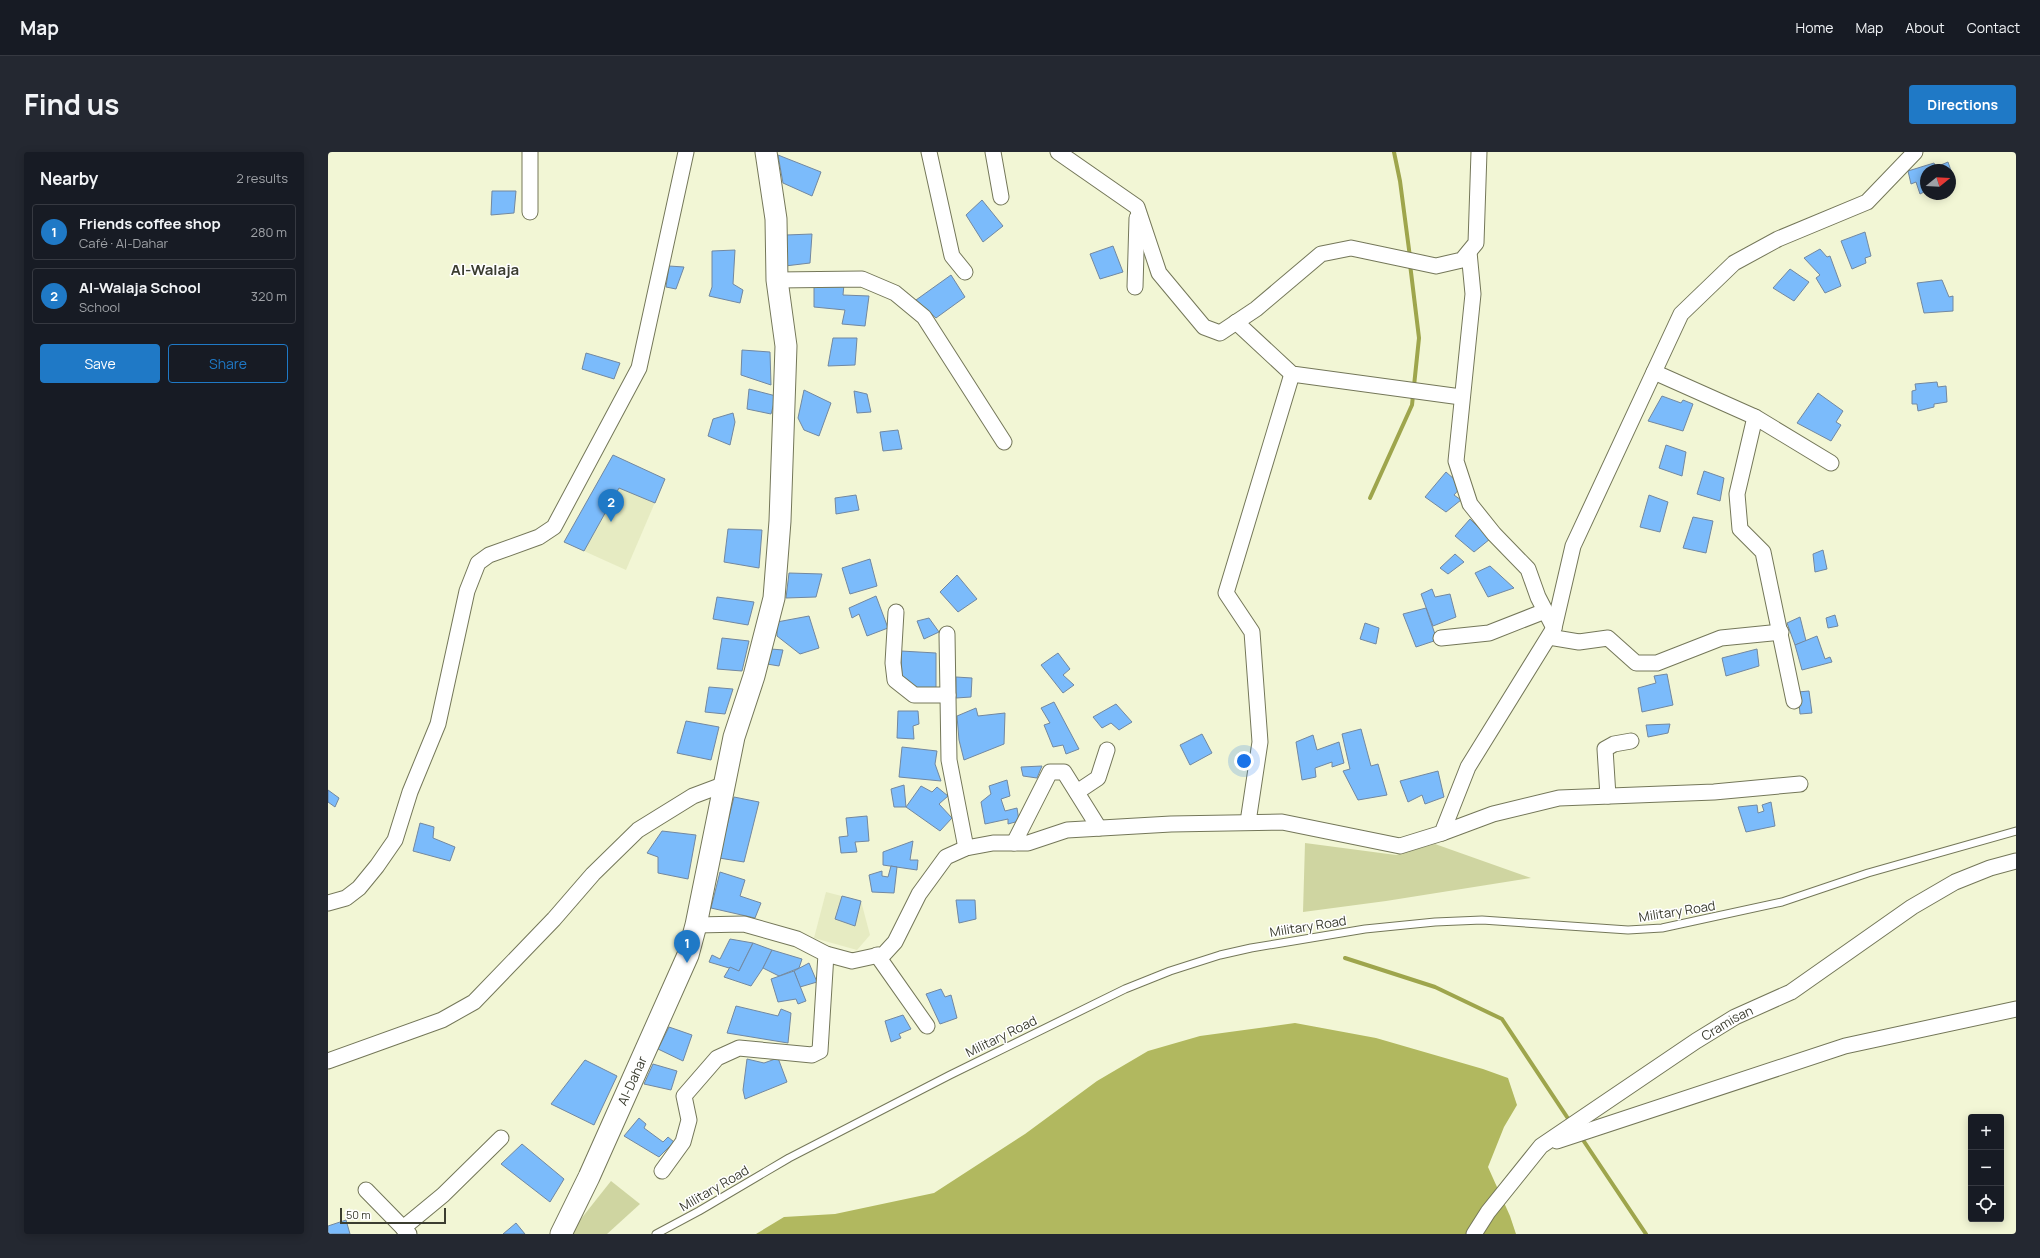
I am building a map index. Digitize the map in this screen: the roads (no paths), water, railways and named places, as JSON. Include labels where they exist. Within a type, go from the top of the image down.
[{"type":"street","points":[[530,152],[530,212]]},
{"type":"street","points":[[328,903],[346,898],[359,888],[395,840],[410,792],[438,724],[467,592],[478,563],[489,555],[539,537],[554,527],[639,368],[686,152]]},
{"type":"street","name":"Al-Dahar","points":[[561,1234],[589,1177],[688,954],[696,925],[734,737],[754,676],[774,598],[781,506],[786,346],[777,280],[776,218],[766,152]]},
{"type":"street","points":[[929,152],[952,256],[965,272]]},
{"type":"street","points":[[993,152],[1001,197]]},
{"type":"street","points":[[1058,152],[1137,207],[1159,272],[1204,328],[1220,333],[1256,309],[1321,254],[1351,248],[1436,266],[1462,260],[1476,243],[1479,152]]},
{"type":"street","points":[[1442,833],[1468,767],[1552,632],[1573,546],[1681,314],[1734,263],[1778,239],[1867,202],[1915,152]]},
{"type":"street","points":[[1135,287],[1137,207]]},
{"type":"street","points":[[1469,252],[1472,294],[1456,461],[1470,504],[1494,534],[1528,569],[1552,632]]},
{"type":"street","points":[[777,280],[862,279],[895,293],[924,317],[1004,442]]},
{"type":"street","points":[[1236,322],[1292,374],[1461,397]]},
{"type":"street","points":[[1654,372],[1755,417],[1831,463]]},
{"type":"street","points":[[1248,822],[1260,742],[1252,632],[1226,593],[1292,374]]},
{"type":"street","points":[[1755,417],[1737,494],[1740,529],[1762,552],[1781,632],[1794,701]]},
{"type":"street","points":[[1441,638],[1489,633],[1545,611]]},
{"type":"street","points":[[896,612],[893,663],[895,680],[914,695],[948,695]]},
{"type":"street","points":[[1552,632],[1579,642],[1608,638],[1636,663],[1657,663],[1721,638],[1781,632]]},
{"type":"street","points":[[947,634],[949,760],[966,848]]},
{"type":"street","points":[[1608,796],[1605,749],[1614,744],[1631,741]]},
{"type":"street","points":[[1076,792],[1098,778],[1107,750]]},
{"type":"street","points":[[1014,843],[1050,772],[1064,772],[1099,828]]},
{"type":"street","points":[[328,1061],[442,1020],[474,1002],[554,919],[593,874],[638,830],[693,796],[725,784]]},
{"type":"street","points":[[696,925],[744,924],[797,939],[826,954],[852,961],[884,954],[895,942],[919,894],[946,858],[966,848],[993,843],[1028,843],[1067,830],[1248,822],[1282,822],[1400,846],[1442,833],[1494,814],[1559,798],[1714,792],[1800,784]]},
{"type":"street","name":"Cramisan","points":[[1474,1234],[1488,1212],[1541,1146],[1696,1041],[1735,1017],[1791,992],[1919,903],[1956,882],[1990,868],[2016,861]]},
{"type":"street","points":[[662,1171],[683,1142],[690,1120],[684,1096],[717,1058],[739,1048],[812,1055],[820,1051],[826,954]]},
{"type":"street","points":[[877,955],[927,1026]]},
{"type":"street","points":[[1541,1146],[1846,1046],[2016,1009]]},
{"type":"street","points":[[366,1190],[406,1231],[501,1138]]},
{"type":"lane","name":"Military Road","points":[[656,1234],[699,1212],[790,1158],[957,1071],[1125,989],[1170,971],[1220,956],[1251,948],[1365,929],[1435,922],[1482,920],[1628,930],[1662,928],[1782,902],[1868,873],[2016,830]]},
{"type":"waterway","points":[[1394,152],[1400,181],[1410,257]]},
{"type":"waterway","points":[[1370,498],[1412,405],[1419,338],[1410,264]]},
{"type":"waterway","points":[[1345,958],[1435,987],[1502,1019],[1571,1123]]},
{"type":"waterway","points":[[1581,1137],[1646,1234]]},
{"type":"place","name":"Al-Walaja School","points":[[611,522]]},
{"type":"place","name":"Friends coffee shop","points":[[687,963]]},
{"type":"district","name":"Al-Walaja","points":[[485,269]]}]
